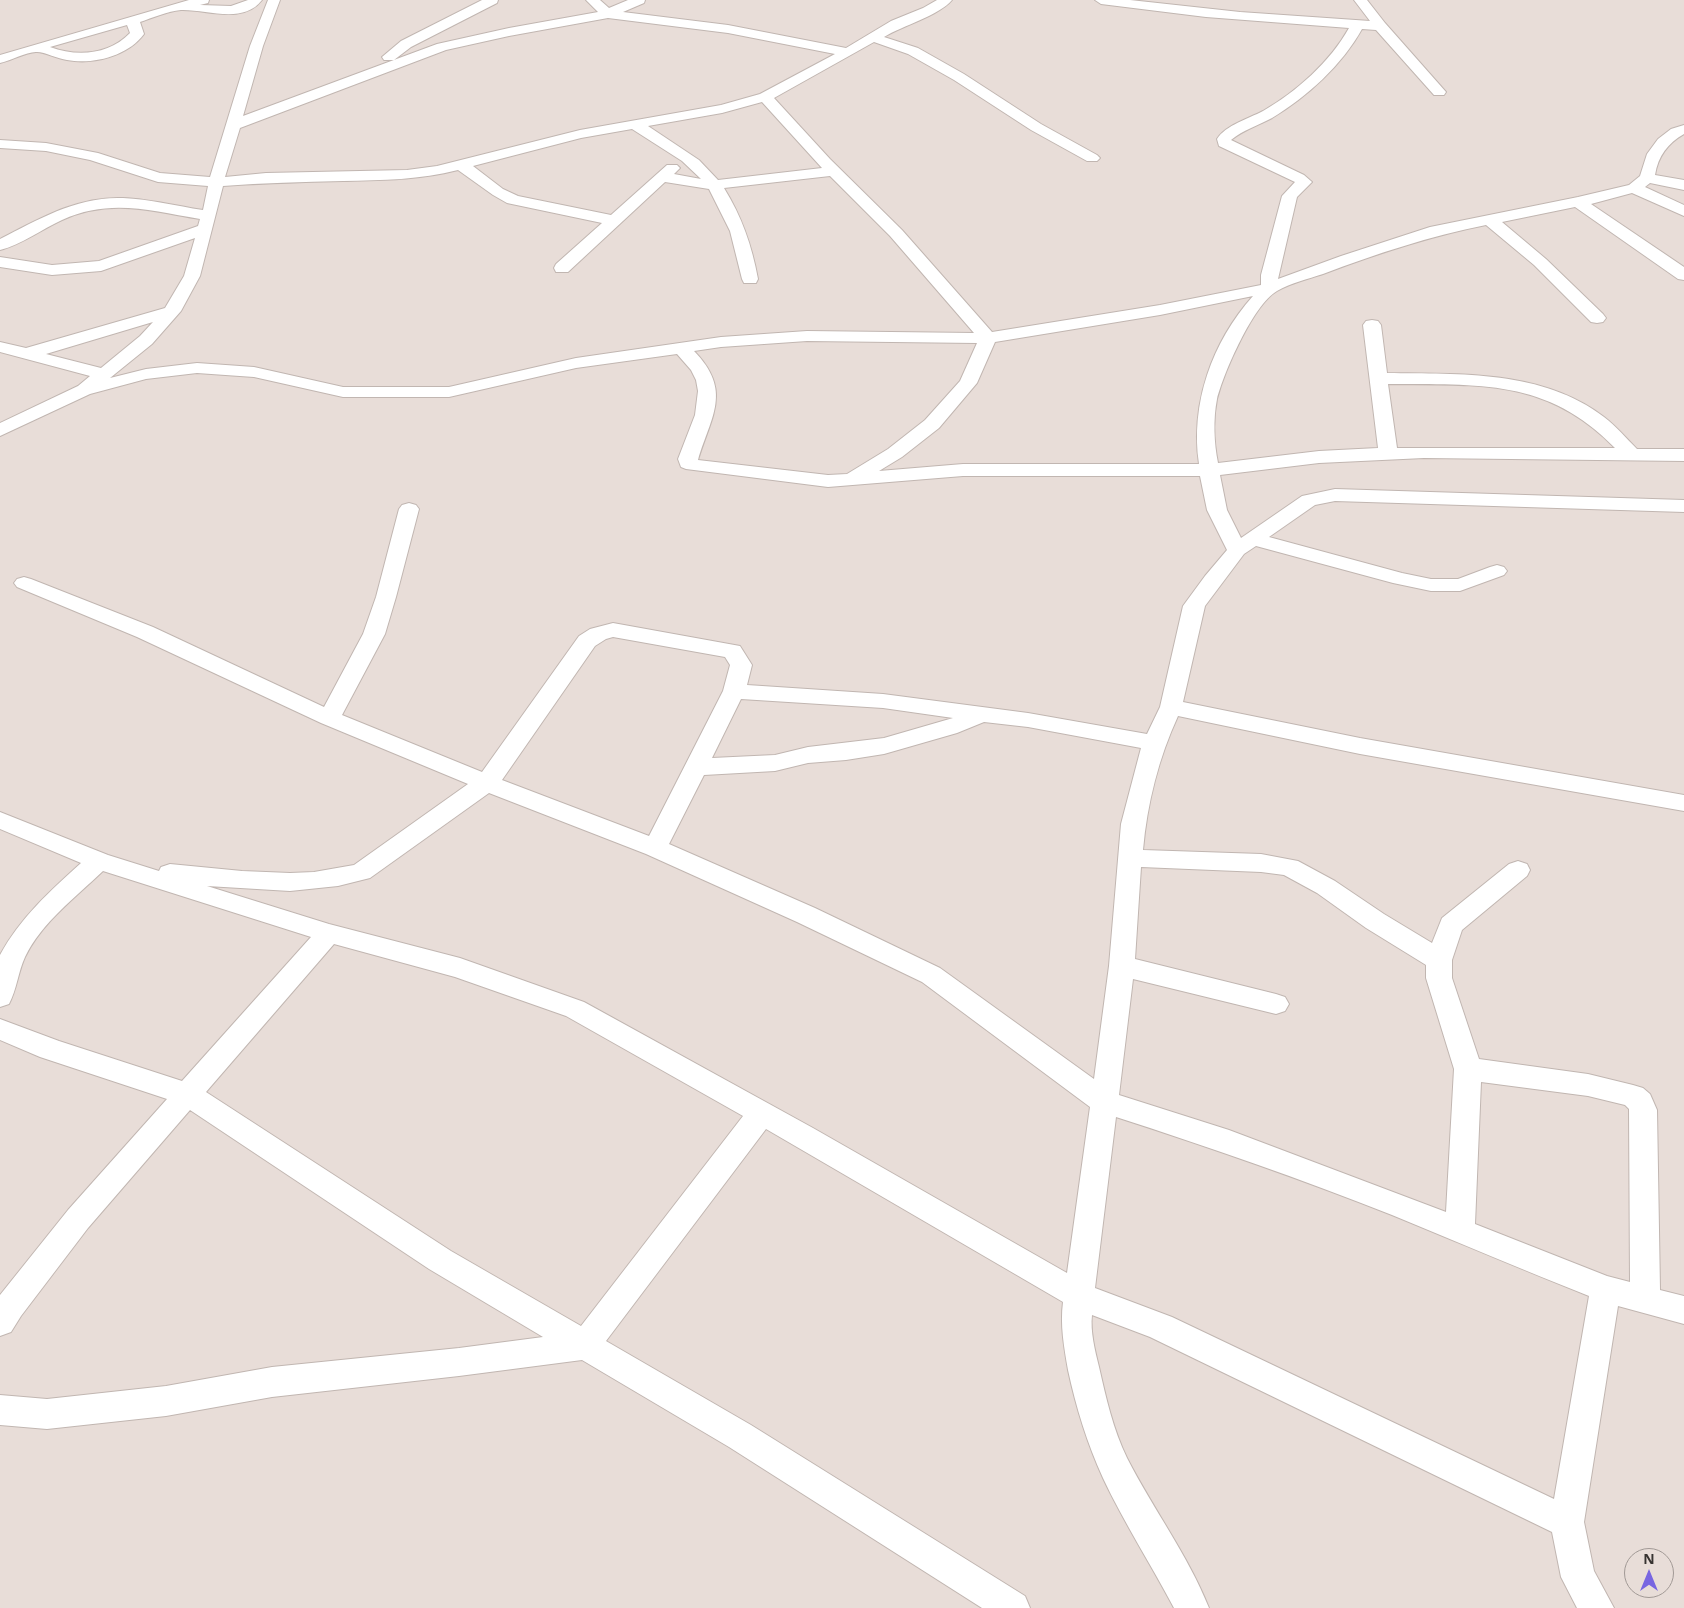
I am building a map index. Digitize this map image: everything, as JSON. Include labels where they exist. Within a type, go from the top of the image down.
[{"type":"street","points":[[0,59],[202,0]]},
{"type":"street","points":[[174,7],[232,9],[246,7],[256,0]]},
{"type":"street","points":[[84,390],[146,340],[172,311],[192,276],[215,194],[216,182],[262,25],[274,0]]},
{"type":"street","points":[[383,68],[391,55],[406,44],[492,0]]},
{"type":"street","points":[[592,0],[608,14],[728,29],[847,52]]},
{"type":"street","points":[[234,125],[442,47],[509,32],[608,14],[639,0]]},
{"type":"street","points":[[0,144],[46,147],[93,156],[158,177],[216,182],[276,178],[407,175],[437,171],[561,139],[722,110],[765,97],[874,38],[896,24],[928,11],[946,0]]},
{"type":"street","points":[[1102,0],[1267,19],[1380,26]]},
{"type":"street","points":[[1360,0],[1380,26],[1439,92]]},
{"type":"street","points":[[37,47],[60,56],[89,57],[102,54],[133,39],[137,34],[132,19]]},
{"type":"street","points":[[1357,25],[1351,39],[1337,56],[1294,96],[1224,139],[1224,143],[1304,182],[1290,196],[1269,275],[1270,288],[1244,318],[1222,360],[1208,400],[1205,443],[1218,510],[1245,544],[1400,579],[1431,585],[1460,584],[1497,571]]},
{"type":"street","points":[[874,38],[914,51],[959,77],[1029,122],[1092,158]]},
{"type":"street","points":[[765,97],[834,171],[896,233],[988,338]]},
{"type":"street","points":[[636,124],[695,164],[713,185],[734,218],[745,248],[750,279]]},
{"type":"street","points":[[1684,129],[1667,138],[1657,148],[1648,168],[1654,178],[1684,184]]},
{"type":"street","points":[[0,150],[16,144]]},
{"type":"street","points":[[562,268],[660,177],[685,157]]},
{"type":"street","points":[[460,164],[498,192],[513,200],[615,220]]},
{"type":"street","points":[[660,177],[713,185],[834,171]]},
{"type":"street","points":[[0,430],[84,390],[146,374],[197,368],[254,372],[343,392],[388,394],[449,392],[576,363],[721,342],[807,336],[988,338],[1160,310],[1270,288],[1347,259],[1436,230],[1578,202],[1634,188],[1654,178],[1684,172]]},
{"type":"street","points":[[1634,188],[1684,210]]},
{"type":"street","points":[[0,245],[79,208],[97,203],[121,202],[207,222]]},
{"type":"street","points":[[1578,202],[1684,275]]},
{"type":"street","points":[[1490,220],[1540,262],[1597,318]]},
{"type":"street","points":[[0,262],[52,270],[101,266],[207,222]]},
{"type":"street","points":[[0,228],[16,237]]},
{"type":"street","points":[[10,352],[172,311]]},
{"type":"street","points":[[1372,325],[1388,453]]},
{"type":"street","points":[[852,479],[895,452],[932,424],[968,383],[988,338]]},
{"type":"street","points":[[682,349],[701,370],[706,388],[704,417],[688,463],[828,481],[963,470],[1209,470],[1320,457],[1388,453],[1684,455]]},
{"type":"street","points":[[10,352],[104,374]]},
{"type":"street","points":[[1379,378],[1501,382],[1529,387],[1558,398],[1581,410],[1632,454]]},
{"type":"street","points":[[1192,1608],[1124,1486],[1101,1436],[1080,1357],[1076,1319],[1122,966],[1133,824],[1154,743],[1171,707],[1194,606],[1212,580],[1245,544],[1309,500],[1335,495],[1684,506]]},
{"type":"street","points":[[329,718],[374,634],[386,597],[409,509]]},
{"type":"street","points":[[24,583],[145,632],[329,718],[487,783],[655,848],[806,915],[930,976],[1104,1102],[1219,1138],[1403,1207],[1605,1289],[1684,1310]]},
{"type":"street","points":[[126,870],[294,883],[337,879],[361,872],[487,783],[587,641],[598,634],[613,630],[732,651],[740,659],[742,667],[734,691],[655,848]]},
{"type":"street","points":[[734,691],[883,701],[981,714],[1154,743]]},
{"type":"street","points":[[1171,707],[1360,746],[1684,803]]},
{"type":"street","points":[[696,768],[775,763],[808,755],[884,746],[949,728],[981,714]]},
{"type":"street","points":[[0,820],[99,861],[126,870],[329,933],[460,968],[575,1009],[762,1113],[1079,1296],[1161,1328],[1220,1355],[1567,1522]]},
{"type":"street","points":[[1129,858],[1261,863],[1289,867],[1326,887],[1375,921],[1439,960]]},
{"type":"street","points":[[0,997],[2,981],[13,951],[36,921],[99,861]]},
{"type":"street","points":[[1460,1231],[1468,1069],[1439,978],[1439,960],[1451,925],[1518,870]]},
{"type":"street","points":[[0,1322],[10,1306],[78,1219],[329,933]]},
{"type":"street","points":[[1122,966],[1276,1004]]},
{"type":"street","points":[[0,1029],[50,1049],[187,1094],[440,1260],[740,1436],[1013,1608]]},
{"type":"street","points":[[1468,1069],[1588,1085],[1633,1096],[1640,1102],[1644,1110],[1645,1299]]},
{"type":"street","points":[[0,1410],[47,1414],[166,1401],[272,1382],[459,1362],[585,1345],[762,1113]]},
{"type":"street","points":[[1597,1608],[1578,1577],[1567,1522],[1605,1289]]}]
